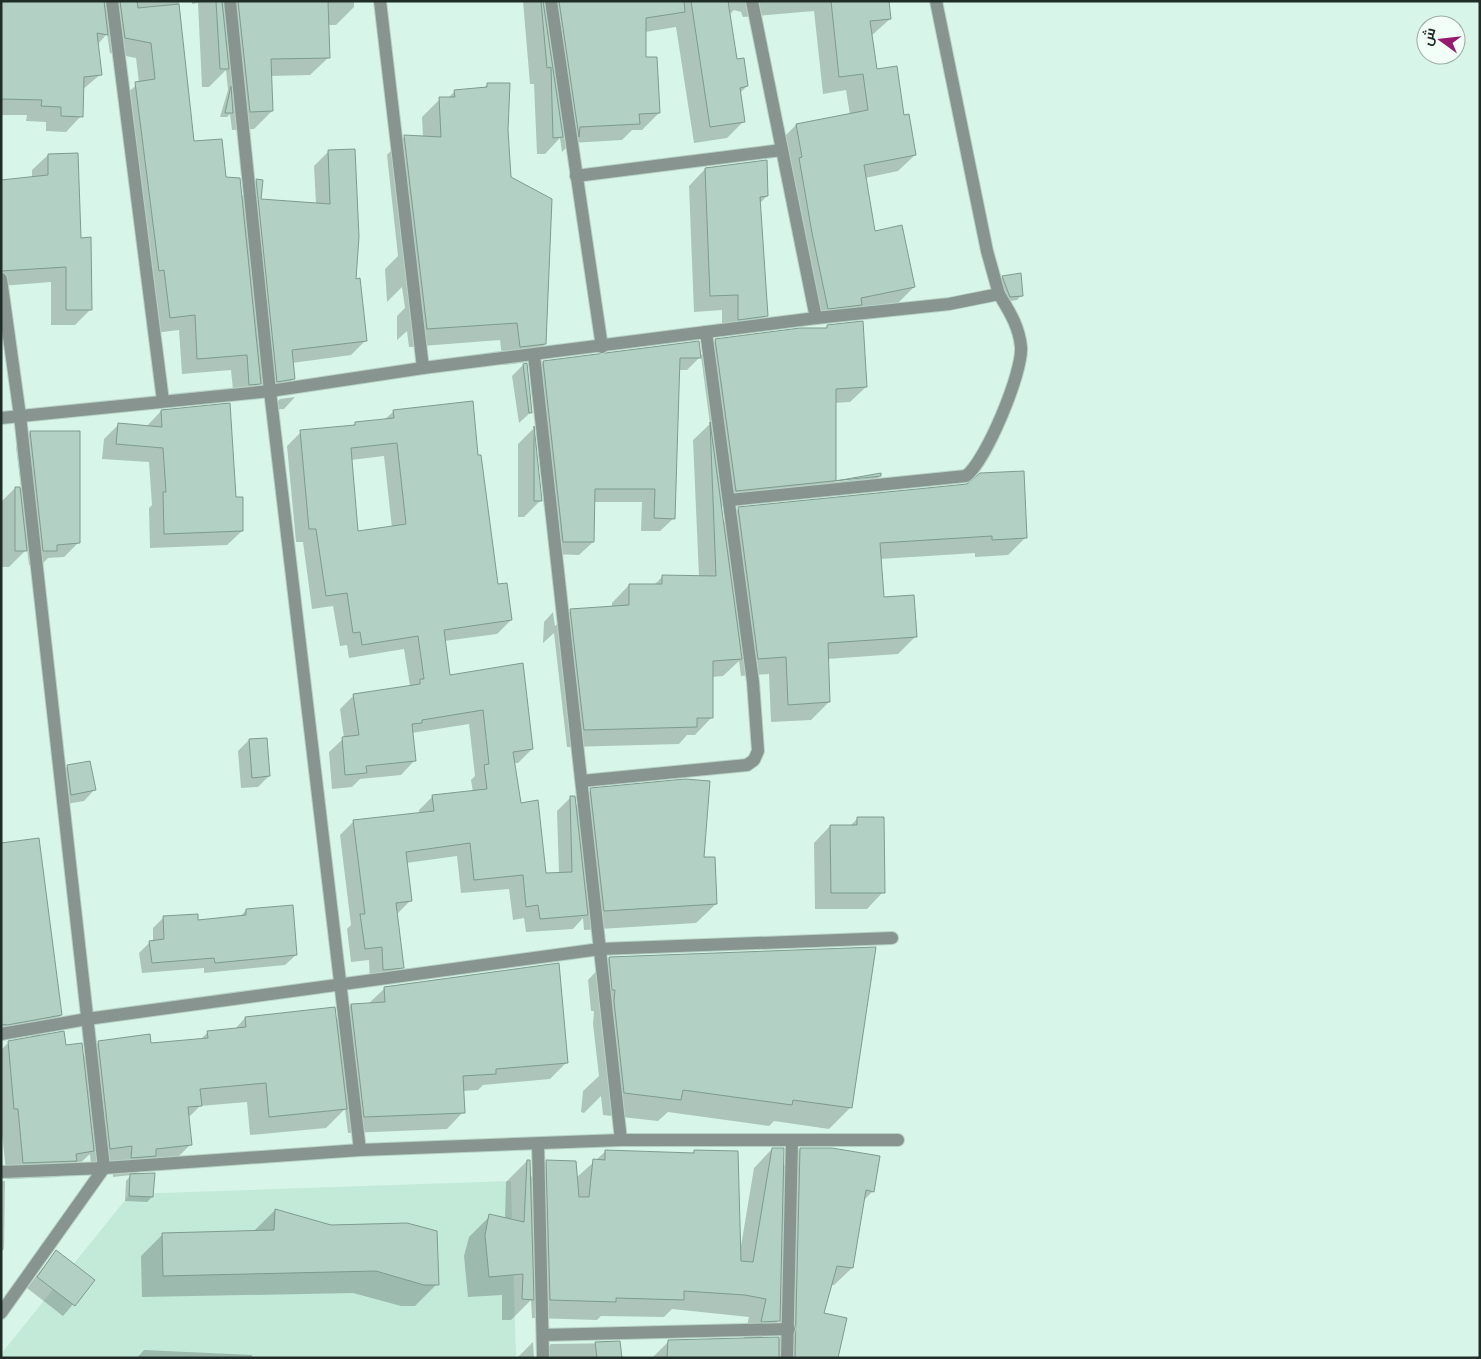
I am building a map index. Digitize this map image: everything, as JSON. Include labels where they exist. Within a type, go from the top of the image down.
[{"type":"street","points":[[112,1],[163,401]]},
{"type":"street","points":[[230,1],[270,391],[360,1150]]},
{"type":"street","points":[[380,1],[423,368]]},
{"type":"street","points":[[550,1],[602,347]]},
{"type":"street","points":[[752,1],[816,318]]},
{"type":"street","points":[[730,500],[966,476],[975,467],[999,420],[1020,363],[1020,335],[1014,319],[999,294],[983,232],[936,1]]},
{"type":"street","points":[[576,176],[782,150]]},
{"type":"street","points":[[1,279],[20,416],[104,1168],[1,1313]]},
{"type":"street","points":[[1,418],[270,391],[423,368],[602,347],[816,318],[949,304],[999,294]]},
{"type":"street","points":[[582,781],[716,770],[747,765],[754,760],[758,751],[757,719],[730,500],[706,332]]},
{"type":"street","points":[[534,355],[622,1140]]},
{"type":"street","points":[[1,1034],[87,1019],[600,949],[892,938]]},
{"type":"street","points":[[1,1172],[104,1168],[360,1150],[622,1140],[898,1140]]},
{"type":"street","points":[[787,1358],[792,1140]]},
{"type":"street","points":[[538,1144],[543,1358]]},
{"type":"street","points":[[542,1335],[789,1329]]},
{"type":"shaded area","points":[[511,1181],[516,1358],[1,1358],[1,1354],[130,1194]]},
{"type":"building","points":[[1,1],[104,1],[108,35],[97,33],[102,75],[84,77],[83,117],[61,116],[61,107],[41,106],[42,100],[1,99]]},
{"type":"building","points":[[120,1],[137,1],[138,8],[179,4],[194,141],[222,139],[226,177],[240,178],[261,384],[249,385],[247,355],[197,359],[195,315],[170,318],[164,270],[159,271],[135,82],[155,79],[151,43],[125,38]]},
{"type":"building","points":[[216,1],[222,1],[229,69],[220,69]]},
{"type":"building","points":[[238,1],[328,1],[330,58],[271,59],[273,111],[250,112]]},
{"type":"building","points":[[541,1],[543,1],[563,137],[553,138],[551,67],[547,68]]},
{"type":"building","points":[[559,1],[684,1],[685,12],[646,18],[646,57],[657,57],[660,113],[639,114],[640,124],[580,127],[579,137]]},
{"type":"building","points":[[691,1],[728,1],[737,59],[744,58],[748,86],[740,88],[745,122],[710,127]]},
{"type":"building","points":[[831,1],[889,1],[891,19],[870,21],[877,69],[897,66],[904,115],[909,114],[916,155],[864,165],[875,231],[902,225],[915,287],[861,298],[862,305],[828,309],[799,158],[802,157],[796,124],[868,110],[863,74],[839,77]]},
{"type":"building","points":[[487,83],[510,83],[508,130],[511,177],[552,199],[546,344],[520,347],[517,323],[427,329],[404,135],[441,137],[439,97],[455,97],[454,90],[487,87]]},
{"type":"building","points":[[231,86],[233,113],[225,113]]},
{"type":"building","points":[[355,149],[359,237],[356,279],[360,278],[367,341],[292,350],[295,379],[277,382],[256,179],[263,180],[261,199],[330,204],[328,150]]},
{"type":"building","points":[[78,153],[81,238],[91,237],[92,310],[66,310],[66,267],[1,271],[1,180],[48,175],[48,154]]},
{"type":"building","points":[[767,160],[768,196],[760,197],[768,316],[738,320],[738,295],[710,296],[705,168]]},
{"type":"building","points":[[1021,273],[1023,296],[1010,297],[1002,276]]},
{"type":"building","points":[[863,321],[867,387],[836,389],[836,481],[736,491],[715,339],[800,328],[827,328],[827,325]]},
{"type":"building","points":[[699,341],[701,358],[680,358],[675,519],[654,518],[655,489],[595,489],[594,542],[563,542],[543,361]]},
{"type":"building","points":[[527,363],[532,413],[529,413],[523,364]]},
{"type":"building","points":[[473,401],[478,455],[481,455],[498,584],[507,583],[512,620],[444,630],[450,675],[523,663],[533,749],[513,752],[521,803],[538,800],[546,873],[572,872],[570,796],[575,796],[588,915],[540,919],[538,905],[526,907],[523,875],[474,880],[470,843],[406,852],[412,901],[396,903],[404,968],[383,970],[382,947],[365,949],[360,914],[365,914],[353,820],[434,811],[432,795],[487,789],[484,765],[489,764],[483,710],[422,720],[422,723],[412,724],[416,761],[366,766],[367,773],[345,775],[342,737],[359,735],[353,694],[420,684],[420,679],[424,679],[418,636],[362,645],[360,632],[353,633],[347,593],[326,596],[316,529],[309,529],[300,430],[355,425],[355,422],[394,418],[393,410]],"holes":[[[397,443],[406,524],[358,531],[351,448]]]},
{"type":"building","points":[[230,403],[236,497],[243,497],[243,531],[164,534],[163,492],[166,492],[163,448],[116,444],[118,423],[162,427],[161,410]]},
{"type":"building","points":[[710,422],[742,659],[713,661],[713,718],[697,718],[697,727],[584,730],[570,609],[629,605],[629,584],[662,584],[662,575],[716,576]]},
{"type":"building","points":[[534,426],[542,501],[534,501]]},
{"type":"building","points":[[30,431],[80,431],[80,543],[57,545],[57,551],[43,551]]},
{"type":"building","points":[[1024,471],[1027,538],[992,540],[992,536],[880,543],[884,597],[914,595],[917,637],[828,643],[830,702],[788,705],[786,657],[758,659],[738,507],[967,484],[980,473]]},
{"type":"building","points":[[881,473],[881,476],[841,480]]},
{"type":"building","points":[[15,487],[20,487],[27,551],[15,551]]},
{"type":"building","points":[[267,738],[270,776],[252,778],[249,739]]},
{"type":"building","points":[[90,761],[96,790],[71,795],[67,765]]},
{"type":"building","points":[[685,779],[710,781],[704,857],[715,857],[717,904],[604,911],[590,788]]},
{"type":"building","points":[[857,817],[884,817],[885,893],[831,893],[830,825],[857,825]]},
{"type":"building","points":[[39,838],[62,1015],[7,1025],[1,1024],[1,843]]},
{"type":"building","points":[[293,905],[297,955],[215,963],[214,958],[152,963],[149,941],[164,939],[163,916],[198,914],[198,920],[246,915],[246,909]]},
{"type":"building","points":[[876,947],[852,1108],[793,1100],[792,1105],[683,1090],[681,1100],[624,1093],[614,1001],[615,990],[612,990],[609,957]]},
{"type":"building","points":[[559,963],[568,1063],[496,1069],[496,1074],[463,1076],[465,1113],[364,1117],[351,1004],[385,1002],[384,987]]},
{"type":"building","points":[[335,1007],[347,1109],[269,1117],[266,1083],[200,1089],[202,1106],[188,1107],[192,1145],[156,1149],[156,1156],[131,1158],[132,1146],[110,1149],[98,1041],[150,1034],[151,1043],[208,1038],[207,1031],[246,1027],[245,1017]]},
{"type":"building","points":[[64,1031],[66,1045],[82,1043],[94,1151],[76,1154],[77,1161],[23,1163],[18,1109],[14,1109],[8,1041]]},
{"type":"building","points":[[772,1148],[784,1148],[780,1321],[761,1322],[766,1299],[745,1295],[684,1291],[684,1300],[616,1298],[616,1302],[550,1300],[546,1160],[576,1161],[579,1197],[589,1197],[593,1159],[605,1160],[605,1150],[694,1153],[694,1150],[738,1151],[741,1261],[753,1262]]},
{"type":"building","points":[[800,1148],[832,1148],[880,1156],[874,1192],[866,1190],[853,1268],[837,1266],[824,1313],[847,1318],[838,1358],[795,1358]]},
{"type":"building","points":[[527,1160],[530,1160],[534,1300],[522,1299],[523,1274],[489,1277],[485,1235],[489,1214],[524,1222]]},
{"type":"building","points":[[155,1173],[153,1197],[129,1196],[130,1174]]},
{"type":"building","points":[[275,1209],[331,1225],[407,1223],[437,1231],[439,1285],[424,1285],[376,1271],[163,1276],[162,1233],[274,1230]]},
{"type":"building","points":[[56,1250],[95,1280],[75,1306],[37,1277]]},
{"type":"building","points":[[779,1337],[779,1358],[667,1358],[668,1340]]},
{"type":"building","points":[[620,1341],[622,1358],[597,1358],[595,1342]]}]
